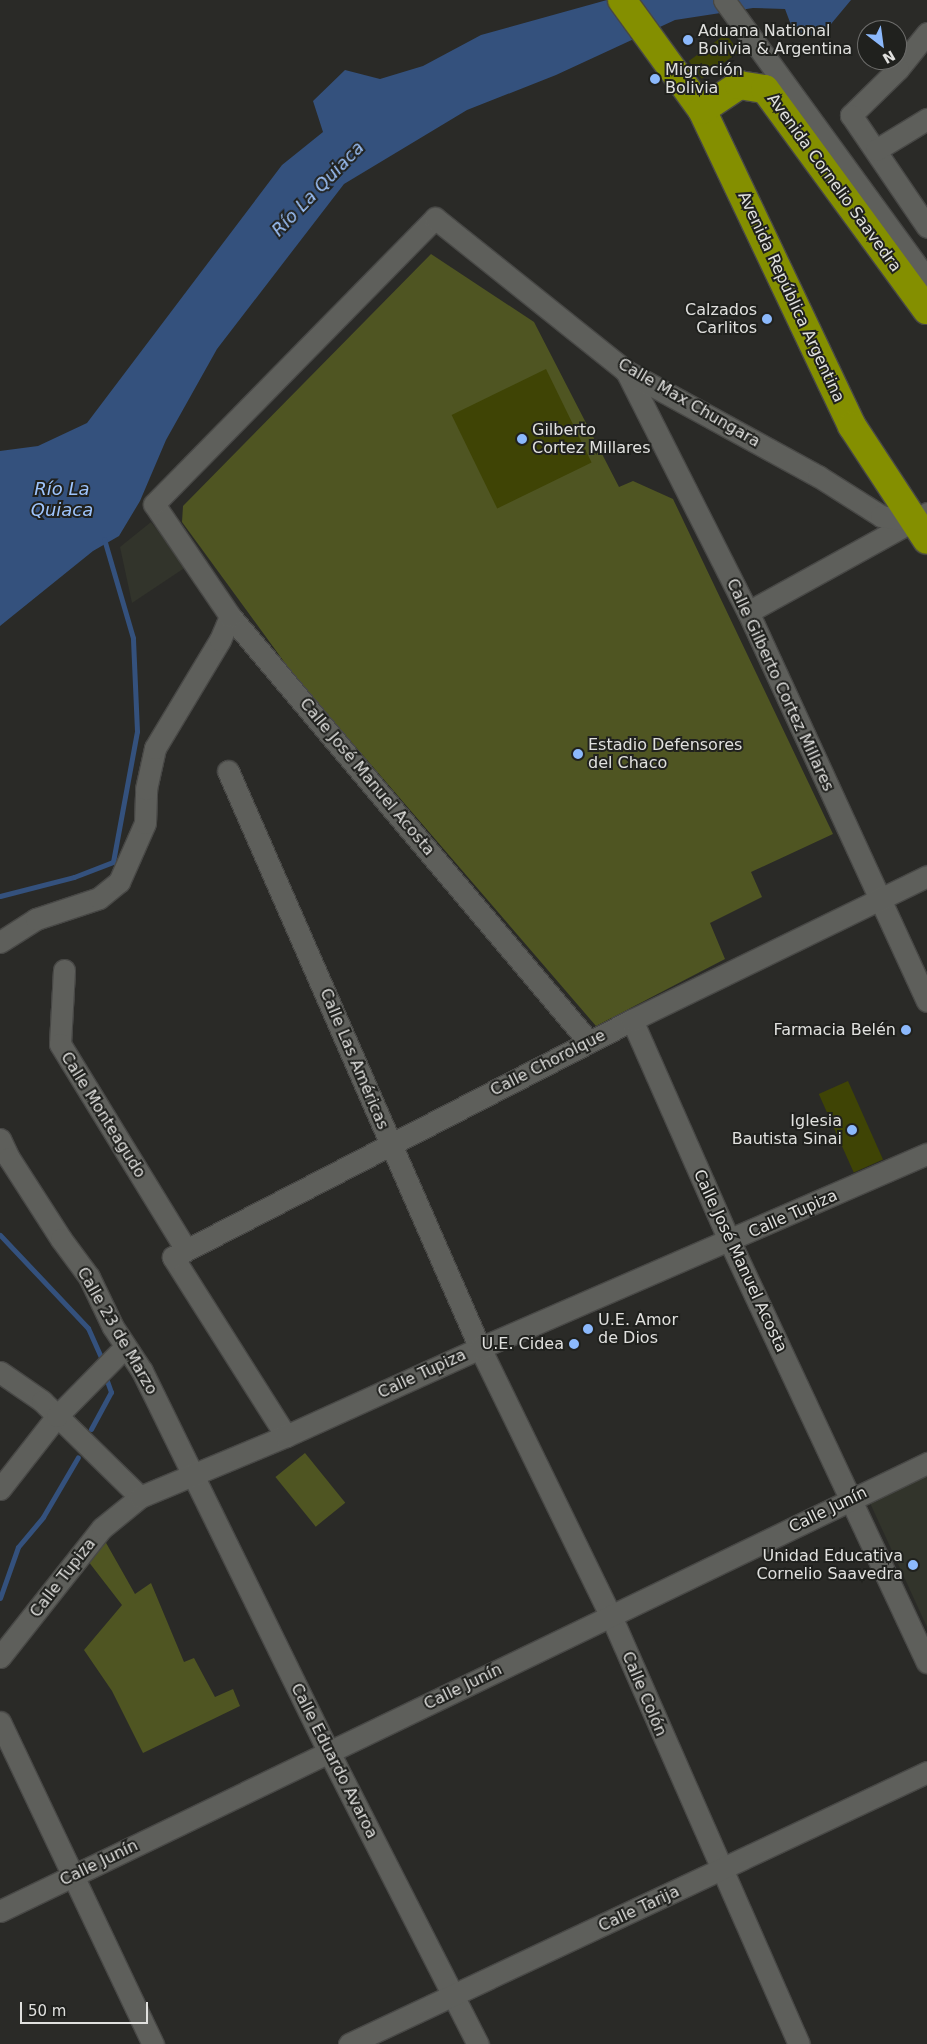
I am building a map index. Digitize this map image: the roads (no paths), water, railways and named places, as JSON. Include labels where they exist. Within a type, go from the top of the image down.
[{"type":"highway","name":"Avenida República Argentina","points":[[622,0],[702,110],[852,426],[922,525]]},
{"type":"highway","name":"Avenida Cornelio Saavedra","points":[[702,110],[739,85],[765,89],[927,310]]},
{"type":"street","points":[[724,0],[927,279]]},
{"type":"street","points":[[927,32],[898,69],[851,114],[927,228]]},
{"type":"street","points":[[876,150],[927,119]]},
{"type":"street","name":"Calle Max Chungara","points":[[154,504],[434,218],[626,371],[818,476],[881,516],[922,525]]},
{"type":"street","name":"Calle Gilberto Cortez Millares","points":[[626,371],[748,612],[927,1002]]},
{"type":"street","name":"Calle José Manuel Acosta","points":[[154,504],[230,616],[589,1042]]},
{"type":"street","points":[[748,612],[922,525]]},
{"type":"street","points":[[0,942],[36,919],[99,898],[119,882],[145,824],[146,789],[155,748],[220,640],[230,616]]},
{"type":"street","name":"Calle Las Américas","points":[[228,771],[480,1348]]},
{"type":"street","name":"Calle Chorolque","points":[[179,1253],[632,1020],[927,876]]},
{"type":"street","name":"Calle Monteagudo","points":[[64,970],[60,1044],[286,1436]]},
{"type":"street","name":"Calle José Manuel Acosta","points":[[632,1020],[730,1242],[927,1662]]},
{"type":"street","name":"Calle 23 de Marzo","points":[[0,1139],[9,1158],[61,1239],[90,1277],[125,1347],[142,1371],[193,1476]]},
{"type":"street","name":"Calle Tupiza","points":[[0,1657],[102,1528],[140,1497],[286,1436],[480,1348],[730,1242],[927,1154]]},
{"type":"street","points":[[0,1489],[57,1416],[125,1347]]},
{"type":"street","name":"Calle Colón","points":[[480,1348],[610,1616],[799,2044]]},
{"type":"street","points":[[0,1372],[57,1416],[140,1497]]},
{"type":"street","name":"Calle Junín","points":[[0,1911],[927,1462]]},
{"type":"street","name":"Calle Eduardo Avaroa","points":[[193,1476],[329,1752],[478,2044]]},
{"type":"street","points":[[0,1722],[71,1876],[153,2044]]},
{"type":"street","name":"Calle Tarija","points":[[350,2044],[927,1772]]},
{"type":"water","name":"Río La Quiaca","points":[[607,0],[851,0],[831,24],[809,37],[794,33],[785,9],[753,8],[675,20],[556,75],[467,110],[344,184],[217,349],[166,440],[140,501],[119,536],[93,551],[0,626],[0,451],[38,446],[87,423],[282,165],[323,132],[313,101],[345,70],[380,79],[423,66],[481,35]]},
{"type":"waterway","points":[[0,896],[74,877],[113,862],[137,731],[133,638],[104,539]]},
{"type":"waterway","points":[[0,1235],[88,1328],[102,1360]]},
{"type":"waterway","points":[[91,1429],[111,1392],[107,1381]]},
{"type":"waterway","points":[[0,1598],[18,1547],[43,1517],[78,1457]]},
{"type":"place","name":"Aduana National Bolivia & Argentina","points":[[688,40]]},
{"type":"place","name":"Migración Bolivia","points":[[655,79]]},
{"type":"place","name":"Calzados Carlitos","points":[[767,319]]},
{"type":"place","name":"Gilberto Cortez Millares","points":[[522,439]]},
{"type":"place","name":"Estadio Defensores del Chaco","points":[[578,754]]},
{"type":"place","name":"Farmacia Belén","points":[[906,1030]]},
{"type":"place","name":"Iglesia Bautista Sinai","points":[[852,1130]]},
{"type":"place","name":"U.E. Amor de Dios","points":[[588,1329]]},
{"type":"place","name":"U.E. Cidea","points":[[574,1344]]},
{"type":"place","name":"Unidad Educativa Cornelio Saavedra","points":[[913,1565]]}]
